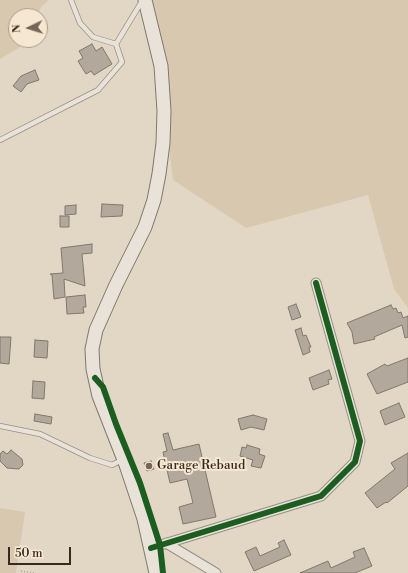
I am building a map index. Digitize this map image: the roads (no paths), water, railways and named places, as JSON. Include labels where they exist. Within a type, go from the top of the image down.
[{"type":"main road","points":[[144,0],[161,66],[164,111],[163,143],[159,174],[154,200],[145,227],[116,285],[96,330],[92,349],[93,369],[99,396],[124,460],[144,519],[156,573]]},
{"type":"street","points":[[151,548],[321,496],[355,462],[360,441],[316,284]]},
{"type":"street","points":[[166,543],[216,573]]},
{"type":"lane","points":[[71,0],[80,22],[93,37],[116,44]]},
{"type":"lane","points":[[116,44],[144,0]]},
{"type":"lane","points":[[0,140],[98,90],[122,62],[116,44]]},
{"type":"lane","points":[[0,426],[40,434],[90,458],[112,465],[124,460]]},
{"type":"place","name":"Garage Rebaud","points":[[149,466]]}]
